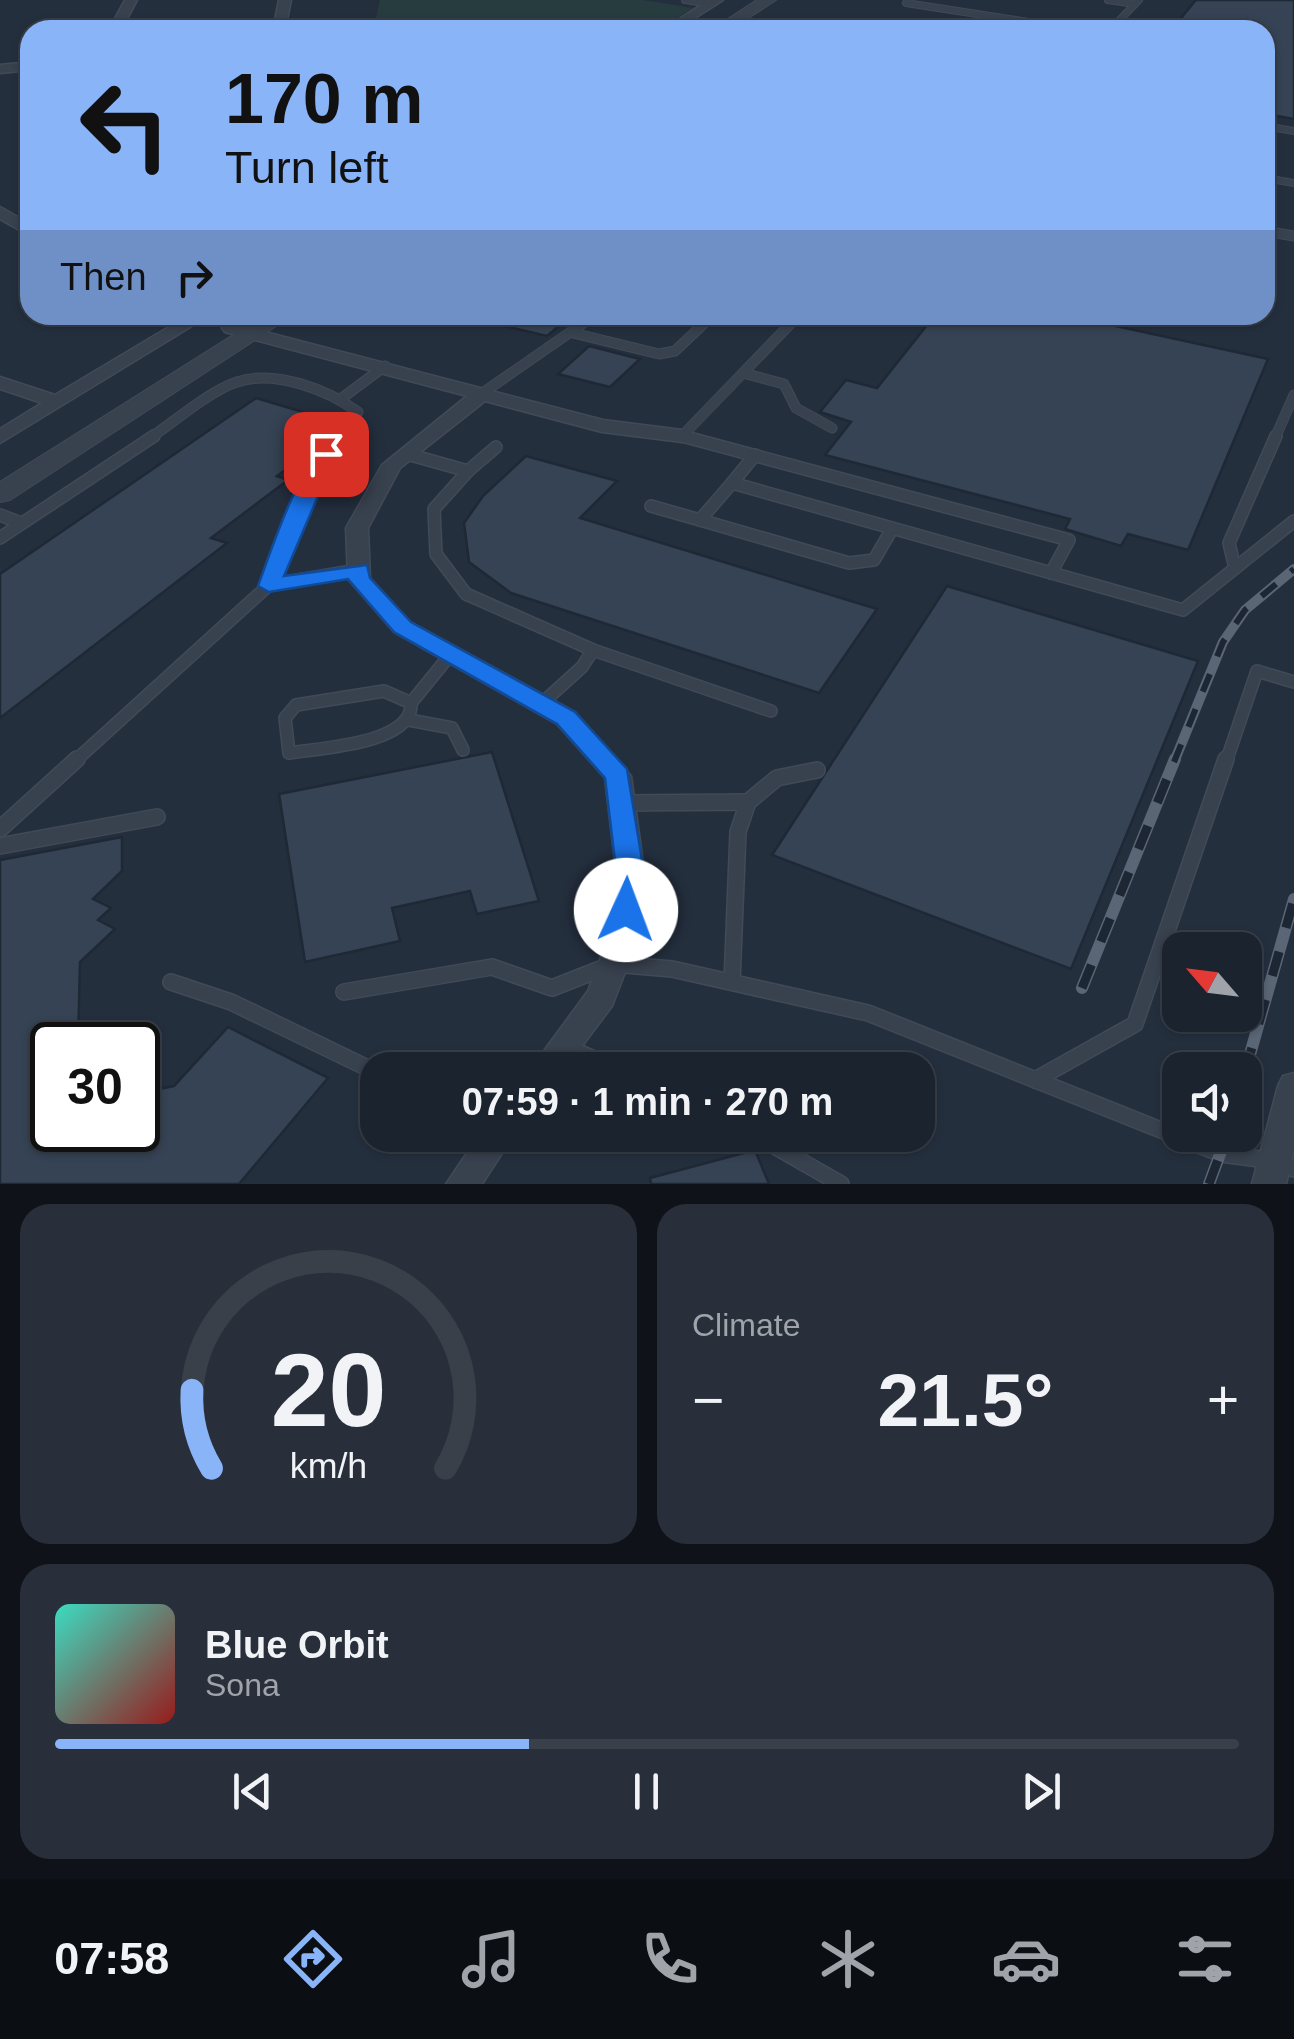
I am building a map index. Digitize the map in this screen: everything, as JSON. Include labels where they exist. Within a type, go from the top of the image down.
[{"type":"street","points":[[720,20],[751,0]]},
{"type":"street","points":[[735,20],[768,0]]},
{"type":"street","points":[[684,20],[714,2]]},
{"type":"street","points":[[0,437],[183,325]]},
{"type":"street","points":[[0,494],[245,325]]},
{"type":"street","points":[[0,476],[245,325],[602,426],[682,436]]},
{"type":"street","points":[[0,383],[56,402]]},
{"type":"street","points":[[484,392],[392,466],[357,528],[359,579],[402,627],[566,718],[618,776],[631,878],[622,941],[601,997],[560,1052]]},
{"type":"street","points":[[1279,1171],[1294,1086]]},
{"type":"street","points":[[463,1184],[486,1152]]},
{"type":"lane","points":[[685,0],[714,2]]},
{"type":"lane","points":[[910,0],[906,3],[1016,20]]},
{"type":"lane","points":[[1108,0],[1137,2]]},
{"type":"lane","points":[[1120,20],[1137,2]]},
{"type":"lane","points":[[484,392],[510,368],[583,325]]},
{"type":"lane","points":[[573,333],[659,354],[675,350],[702,325]]},
{"type":"lane","points":[[789,325],[682,436],[1069,540],[1051,573]]},
{"type":"lane","points":[[342,398],[385,366]]},
{"type":"lane","points":[[743,373],[784,384],[796,408],[832,428]]},
{"type":"lane","points":[[0,538],[235,382],[258,376],[342,398],[358,412],[326,454],[303,498],[269,586],[0,829]]},
{"type":"lane","points":[[1234,568],[1230,542],[1294,395]]},
{"type":"lane","points":[[496,448],[468,471],[434,509],[436,554],[466,594],[594,650],[771,710]]},
{"type":"lane","points":[[407,454],[468,471]]},
{"type":"lane","points":[[700,520],[755,456]]},
{"type":"lane","points":[[732,483],[1183,610],[1294,521]]},
{"type":"lane","points":[[651,506],[849,563],[874,560],[892,528]]},
{"type":"lane","points":[[0,515],[21,523]]},
{"type":"lane","points":[[269,586],[359,570]]},
{"type":"lane","points":[[540,705],[582,667],[594,650]]},
{"type":"lane","points":[[410,720],[411,703],[450,655]]},
{"type":"lane","points":[[1035,1080],[1135,1024],[1257,671],[1294,682]]},
{"type":"lane","points":[[411,703],[384,691],[296,705],[285,718],[289,753],[371,738],[410,720],[452,728],[463,750]]},
{"type":"lane","points":[[732,982],[738,832],[748,802],[777,778],[817,770]]},
{"type":"lane","points":[[621,803],[748,802]]},
{"type":"lane","points":[[0,846],[157,816]]},
{"type":"lane","points":[[344,992],[492,967],[552,988],[614,964],[672,969],[868,1013],[1221,1154],[1279,1171]]},
{"type":"lane","points":[[172,982],[232,1002],[360,1064]]},
{"type":"lane","points":[[564,1046],[578,1052]]},
{"type":"lane","points":[[785,1152],[841,1184]]},
{"type":"green space","points":[[380,0],[643,0],[693,8],[674,20],[376,18]]},
{"type":"building","points":[[1196,0],[1294,0],[1294,119],[1275,116],[1275,20],[1179,20]]},
{"type":"building","points":[[501,325],[560,325],[547,336]]},
{"type":"building","points":[[927,325],[1111,325],[1268,359],[1188,550],[1128,534],[1121,546],[1065,529],[1070,519],[825,455],[851,422],[820,412],[846,380],[877,388]]},
{"type":"building","points":[[589,346],[640,359],[610,387],[558,374]]},
{"type":"building","points":[[256,398],[323,418],[302,434],[313,437],[289,455],[300,459],[277,476],[288,480],[211,538],[227,543],[0,718],[0,574]]},
{"type":"building","points":[[526,456],[617,481],[580,518],[877,609],[819,693],[511,593],[469,562],[464,523],[483,496]]},
{"type":"building","points":[[947,586],[1198,661],[1071,969],[772,855]]},
{"type":"building","points":[[492,752],[539,901],[477,914],[470,891],[392,908],[400,941],[305,962],[279,794]]},
{"type":"building","points":[[122,837],[122,871],[93,899],[111,908],[98,920],[115,929],[80,962],[79,1022],[30,1022],[30,1152],[160,1152],[160,1089],[174,1086],[228,1027],[328,1078],[239,1184],[0,1184],[0,860]]},
{"type":"building","points":[[756,1152],[769,1184],[651,1184],[650,1178]]},
{"type":"railway","points":[[1174,762],[1223,642],[1245,610],[1294,569]]},
{"type":"railway","points":[[1082,988],[1175,759]]},
{"type":"railway","points":[[1251,1052],[1294,899]]},
{"type":"railway","points":[[1209,1184],[1221,1152]]},
{"type":"route","points":[[326,454],[303,498],[269,586],[359,570],[359,579],[402,627],[566,718],[618,776],[631,878],[626,910]]}]
